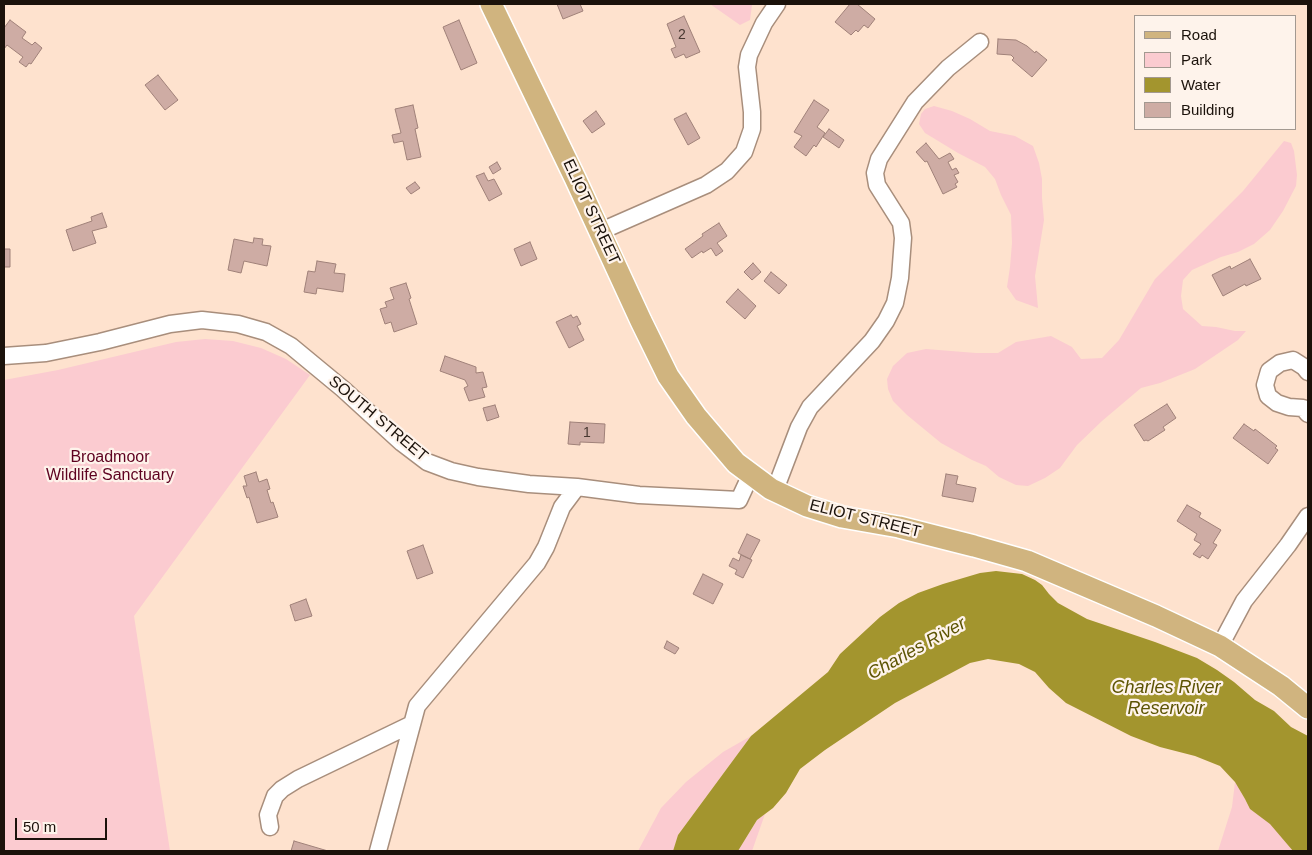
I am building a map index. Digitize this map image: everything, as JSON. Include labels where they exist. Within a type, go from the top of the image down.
[{"type":"main road","name":"ELIOT STREET","points":[[491,4],[601,231],[668,376],[696,416],[736,463],[775,490],[807,506],[842,517],[899,527],[1027,561],[1156,616],[1220,646],[1281,686],[1308,708]]},
{"type":"street","points":[[601,231],[706,185],[727,171],[744,152],[752,129],[747,67],[749,55],[764,23],[777,4]]},
{"type":"street","points":[[775,490],[810,407],[872,341],[886,321],[895,303],[900,278],[903,238],[901,223],[877,185],[875,173],[879,159],[915,102],[948,68],[980,42]]},
{"type":"street","name":"SOUTH STREET","points":[[4,356],[46,353],[100,342],[170,324],[202,320],[238,324],[266,332],[291,346],[343,389],[402,443],[427,462],[451,471],[529,484],[577,487],[639,495],[739,500],[751,474]]},
{"type":"street","points":[[1307,407],[1289,407],[1277,403],[1268,396],[1265,385],[1269,371],[1280,363],[1293,360],[1304,366],[1308,372]]},
{"type":"street","points":[[378,851],[417,706],[537,563],[546,547],[562,507],[577,487]]},
{"type":"street","points":[[1220,646],[1244,601],[1308,516]]},
{"type":"street","points":[[270,827],[268,815],[276,796],[282,789],[298,779],[412,724]]},
{"type":"green space","points":[[710,4],[751,4],[750,20],[740,25]]},
{"type":"green space","points":[[934,106],[970,119],[990,131],[1015,136],[1033,146],[1042,179],[1044,220],[1035,276],[1038,308],[1016,300],[1007,287],[1012,243],[1011,215],[995,179],[985,167],[925,133],[919,124],[921,114],[925,109]]},
{"type":"green space","points":[[1284,141],[1291,143],[1294,151],[1297,175],[1296,186],[1283,211],[1270,230],[1254,244],[1192,270],[1183,280],[1181,296],[1183,309],[1202,326],[1246,331],[1238,340],[1195,369],[1160,383],[1141,388],[1077,445],[1060,468],[1045,478],[1028,486],[1016,485],[999,477],[986,466],[941,443],[893,401],[888,389],[887,379],[893,366],[907,353],[926,349],[998,353],[1016,342],[1051,336],[1072,347],[1081,359],[1102,358],[1119,340],[1155,279],[1243,191]]},
{"type":"green space","name":"Broadmoor Wildlife Sanctuary","points":[[205,339],[233,341],[261,348],[286,359],[310,375],[134,616],[170,851],[4,851],[4,380],[58,370],[176,342]]},
{"type":"green space","points":[[751,736],[678,835],[673,851],[638,851],[661,808],[686,782],[723,752]]},
{"type":"green space","points":[[1235,782],[1250,809],[1270,823],[1293,851],[1218,851],[1232,807]]},
{"type":"green space","points":[[765,814],[752,851],[738,851],[757,820]]},
{"type":"water","name":"Charles River Reservoir","points":[[996,571],[1022,574],[1035,580],[1058,603],[1087,619],[1197,658],[1234,682],[1255,700],[1274,711],[1291,727],[1308,736],[1308,851],[1293,851],[1270,824],[1250,809],[1235,782],[1220,766],[1131,736],[1066,703],[1035,672],[1019,664],[988,659],[970,663],[895,703],[800,769],[786,793],[773,808],[757,820],[738,851],[673,851],[678,835],[751,736],[828,672],[840,654],[880,617],[899,603],[918,593],[980,573]]},
{"type":"building","points":[[557,4],[580,4],[583,11],[563,19]]},
{"type":"building","points":[[850,4],[857,4],[875,19],[868,28],[864,25],[858,32],[856,30],[851,35],[835,22]]},
{"type":"building","points":[[684,16],[700,52],[686,58],[684,54],[675,58],[671,49],[676,47],[667,24]]},
{"type":"building","points":[[10,20],[26,32],[22,38],[32,45],[35,42],[42,48],[31,64],[29,63],[26,67],[19,62],[23,57],[7,45],[4,49],[4,28]]},
{"type":"building","points":[[459,20],[477,63],[461,70],[443,27]]},
{"type":"building","points":[[998,39],[1016,40],[1035,53],[1036,51],[1047,60],[1032,77],[1012,60],[1014,58],[1011,55],[997,54]]},
{"type":"building","points":[[158,75],[178,100],[165,110],[145,85]]},
{"type":"building","points":[[814,100],[829,110],[817,127],[825,133],[816,147],[814,145],[806,156],[794,147],[802,136],[794,132]]},
{"type":"building","points":[[413,105],[418,128],[415,129],[421,157],[407,160],[403,141],[394,143],[392,135],[401,133],[395,109]]},
{"type":"building","points":[[596,111],[605,124],[592,133],[583,121]]},
{"type":"building","points":[[686,113],[700,138],[688,145],[674,119]]},
{"type":"building","points":[[829,129],[844,140],[839,148],[823,137]]},
{"type":"building","points":[[926,143],[939,159],[950,153],[954,159],[948,162],[952,170],[956,168],[959,173],[954,175],[958,182],[955,184],[957,187],[943,194],[927,161],[925,162],[916,152]]},
{"type":"building","points":[[497,162],[501,169],[493,174],[489,167]]},
{"type":"building","points":[[484,173],[488,181],[494,179],[502,194],[489,201],[476,176]]},
{"type":"building","points":[[415,182],[420,188],[411,194],[406,188]]},
{"type":"building","points":[[102,213],[107,227],[92,231],[96,243],[73,251],[66,230],[92,221],[91,217]]},
{"type":"building","points":[[719,223],[727,236],[717,243],[723,251],[716,256],[711,248],[703,253],[702,251],[692,258],[685,249],[703,236],[702,234]]},
{"type":"building","points":[[254,238],[263,239],[262,245],[271,246],[267,266],[244,261],[241,273],[228,270],[234,239],[253,243]]},
{"type":"building","points":[[530,242],[537,259],[521,266],[514,249]]},
{"type":"building","points":[[4,249],[10,249],[10,267],[4,267]]},
{"type":"building","points":[[1250,259],[1261,279],[1246,286],[1245,284],[1223,296],[1212,275],[1230,266],[1231,269]]},
{"type":"building","points":[[317,261],[336,264],[334,273],[345,274],[343,292],[317,288],[316,294],[304,292],[308,271],[315,272]]},
{"type":"building","points":[[753,263],[761,272],[752,280],[744,272]]},
{"type":"building","points":[[771,272],[787,285],[779,294],[764,281]]},
{"type":"building","points":[[406,283],[417,324],[394,332],[391,322],[385,324],[380,309],[387,307],[385,302],[394,299],[390,288]]},
{"type":"building","points":[[738,289],[756,306],[745,319],[726,302]]},
{"type":"building","points":[[571,315],[573,318],[577,316],[581,324],[577,326],[584,340],[569,348],[556,322]]},
{"type":"building","points":[[445,356],[476,367],[476,373],[483,372],[487,387],[482,388],[485,397],[469,401],[464,388],[468,386],[465,380],[440,371]]},
{"type":"building","points":[[1167,404],[1176,418],[1163,427],[1165,430],[1148,441],[1144,441],[1134,425]]},
{"type":"building","points":[[495,405],[499,417],[487,421],[483,408]]},
{"type":"building","points":[[570,422],[605,424],[604,443],[580,442],[580,445],[568,444]]},
{"type":"building","points":[[1244,424],[1254,431],[1255,429],[1277,446],[1275,448],[1278,450],[1268,464],[1233,438]]},
{"type":"building","points":[[256,472],[259,482],[267,479],[270,489],[267,490],[278,517],[257,523],[249,497],[247,498],[243,486],[247,486],[244,476]]},
{"type":"building","points":[[946,474],[958,476],[956,484],[976,488],[973,502],[942,496]]},
{"type":"building","points":[[1187,505],[1201,513],[1199,517],[1221,530],[1213,543],[1217,545],[1208,559],[1202,555],[1200,558],[1193,554],[1201,544],[1194,540],[1197,534],[1177,521]]},
{"type":"building","points":[[747,534],[760,540],[750,559],[738,553]]},
{"type":"building","points":[[423,545],[433,573],[417,579],[407,551]]},
{"type":"building","points":[[741,555],[752,560],[743,578],[735,574],[737,570],[729,566],[733,558],[739,561]]},
{"type":"building","points":[[703,574],[723,584],[713,604],[693,594]]},
{"type":"building","points":[[306,599],[312,616],[295,621],[290,605]]},
{"type":"building","points":[[667,641],[679,648],[675,654],[664,648]]},
{"type":"building","points":[[294,841],[328,851],[291,851]]},
{"type":"water label","name":"Charles River","points":[[917,649]]}]
